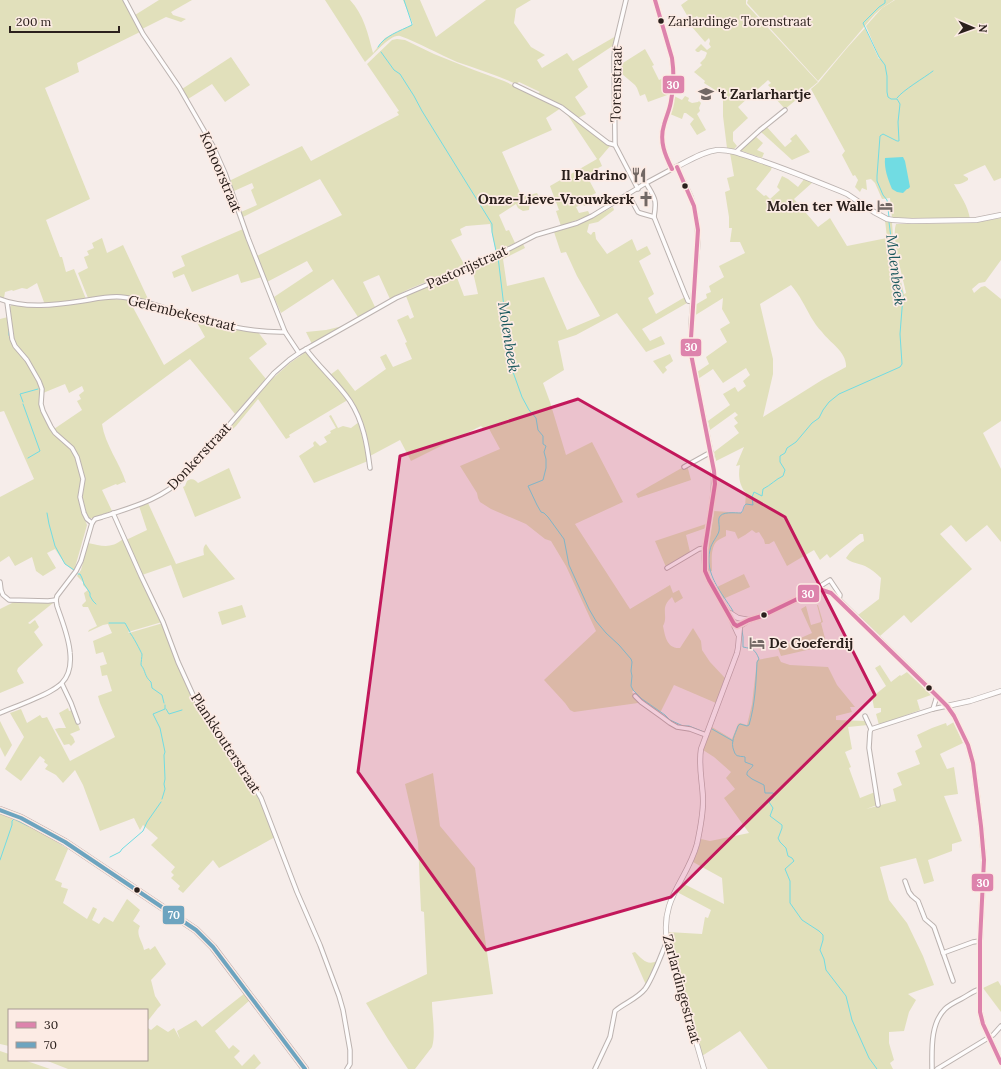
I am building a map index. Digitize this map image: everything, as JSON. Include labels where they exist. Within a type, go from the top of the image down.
[{"type":"main road","points":[[0,810],[21,818],[65,842],[201,934],[213,947],[305,1069]]},
{"type":"street","name":"Kohoorstraat","points":[[125,0],[143,34],[179,87],[219,158],[248,238],[285,332],[299,353]]},
{"type":"street","name":"Torenstraat","points":[[626,0],[615,46],[614,57],[615,145],[638,188]]},
{"type":"street","points":[[655,0],[673,67],[674,85],[663,128],[662,138],[667,158],[672,169],[708,152],[723,150],[736,152],[776,166],[840,191],[874,212],[889,219],[912,221],[976,220],[1001,215]]},
{"type":"street","name":"Torenstraat","points":[[515,85],[561,106],[608,143],[615,145]]},
{"type":"street","points":[[736,152],[785,110]]},
{"type":"street","name":"Zarlardingestraat","points":[[677,167],[691,197],[697,222],[698,242],[691,324],[691,354],[711,452],[715,484],[705,548],[706,571],[709,580],[737,624],[738,635],[737,654],[706,736],[700,758],[703,800],[701,825],[696,845],[691,859],[675,890],[667,912],[665,924],[667,941],[704,1069]]},
{"type":"street","name":"Pastorijstraat","points":[[299,353],[396,298],[488,259],[536,235],[580,221],[603,210],[646,183],[672,169]]},
{"type":"street","points":[[646,183],[655,199],[656,205],[654,217],[688,301],[693,302]]},
{"type":"street","points":[[628,194],[638,212],[654,217]]},
{"type":"street","name":"Gelembekestraat","points":[[0,299],[7,302],[46,306],[103,298],[121,298],[150,303],[204,320],[226,325],[285,332]]},
{"type":"street","points":[[0,713],[52,691],[62,684],[67,677],[70,653],[56,600],[57,596],[72,578],[79,566],[92,523],[87,519],[80,502],[83,479],[77,457],[72,448],[55,433],[43,411],[41,404],[42,389],[39,381],[27,360],[15,346],[12,339],[7,302]]},
{"type":"street","points":[[306,349],[349,400],[358,416],[367,442],[370,468]]},
{"type":"street","name":"Donkerstraat","points":[[92,523],[95,519],[151,500],[175,485],[184,477],[274,373],[299,353]]},
{"type":"street","points":[[684,467],[711,452]]},
{"type":"street","name":"Plankkouterstraat","points":[[113,513],[163,622],[178,662],[193,695],[205,715],[244,769],[261,798],[339,996],[350,1050],[350,1064],[347,1069]]},
{"type":"street","points":[[667,568],[705,548]]},
{"type":"street","points":[[818,590],[819,587],[830,580],[840,596],[839,600]]},
{"type":"street","points":[[0,582],[3,595],[9,600],[56,600]]},
{"type":"street","points":[[749,620],[735,620],[737,624],[762,616],[818,590],[831,593],[937,696],[954,716],[968,745],[973,763],[984,860],[980,941],[981,1018],[1001,1063]]},
{"type":"street","name":"Zarlardingestraat","points":[[728,612],[739,619]]},
{"type":"street","points":[[62,684],[71,702],[78,722]]},
{"type":"street","points":[[871,728],[933,709],[970,701],[1001,691]]},
{"type":"street","points":[[636,696],[641,702],[670,723],[706,736]]},
{"type":"street","points":[[933,709],[937,696]]},
{"type":"street","points":[[865,716],[871,728],[869,748],[878,805]]},
{"type":"street","points":[[905,881],[909,892],[918,901],[925,919],[934,927],[953,981]]},
{"type":"street","points":[[595,1069],[610,1037],[615,1011],[635,998],[644,990],[667,941]]},
{"type":"street","points":[[943,953],[973,942],[980,941]]},
{"type":"street","points":[[932,1069],[933,1038],[936,1024],[941,1014],[945,1008],[951,1004],[980,989]]},
{"type":"street","points":[[937,1069],[989,1038],[1001,1026]]},
{"type":"highlighted area","points":[[578,399],[785,517],[875,695],[671,897],[486,950],[358,772],[400,456]]},
{"type":"green space","points":[[0,0],[123,0],[140,32],[77,63],[79,72],[45,88],[90,199],[46,220],[60,257],[62,257],[66,272],[74,269],[86,299],[45,305],[37,283],[27,289],[22,288],[5,292],[4,298],[0,297]]},
{"type":"green space","points":[[159,0],[192,0],[171,12],[173,15],[186,19],[181,22],[166,17],[142,29],[135,15]]},
{"type":"green space","points":[[325,0],[350,0],[362,18],[373,53],[385,38],[413,24],[403,0],[420,0],[436,37],[486,0],[531,0],[516,9],[514,23],[531,47],[545,55],[537,60],[542,68],[567,53],[573,61],[616,36],[614,45],[578,69],[588,87],[575,97],[586,114],[578,118],[562,106],[537,94],[540,92],[519,82],[516,84],[457,62],[400,36],[392,38],[365,62]]},
{"type":"green space","points":[[688,0],[746,0],[746,4],[818,82],[785,109],[776,99],[779,97],[768,85],[771,83],[768,80],[738,107],[748,118],[733,132],[733,141],[737,146],[734,149],[727,148],[723,116],[723,95],[704,83],[705,81],[694,72],[702,65],[700,63],[705,58],[707,53],[701,50],[697,52],[695,50],[701,44],[707,50],[711,47],[709,44],[709,38],[705,42],[692,27],[700,20],[697,16],[685,25],[682,22],[688,17],[681,5]]},
{"type":"green space","points":[[748,0],[894,0],[875,14],[818,81],[747,3]]},
{"type":"green space","points":[[895,0],[1001,0],[1001,178],[994,181],[985,165],[963,175],[968,178],[968,180],[960,184],[954,184],[966,205],[970,219],[892,218],[890,198],[882,199],[875,183],[871,179],[866,180],[867,190],[862,188],[860,192],[855,187],[858,180],[855,175],[853,176],[842,155],[845,151],[811,89],[818,83],[865,28],[880,59],[866,26],[882,8]]},
{"type":"green space","points":[[392,40],[405,40],[434,54],[504,81],[561,108],[546,118],[552,130],[502,152],[522,197],[537,193],[539,197],[530,202],[529,210],[523,211],[518,208],[516,204],[499,215],[506,231],[509,230],[515,243],[496,252],[490,224],[466,226],[460,229],[462,235],[451,240],[465,266],[409,289],[390,299],[379,275],[363,282],[375,307],[358,317],[333,279],[281,313],[274,297],[313,271],[307,261],[267,282],[257,256],[342,215],[320,179],[243,217],[241,212],[257,205],[251,190],[254,188],[252,183],[234,191],[229,181],[302,146],[311,161],[399,115],[397,112],[399,111],[367,64]]},
{"type":"green space","points":[[645,49],[654,65],[652,66],[659,80],[670,75],[670,94],[648,102],[645,94],[640,96],[635,85],[615,68]]},
{"type":"green space","points":[[231,57],[250,85],[225,102],[212,84],[188,99],[182,89]]},
{"type":"green space","points":[[674,96],[682,100],[685,96],[689,98],[688,101],[692,103],[699,101],[701,103],[699,108],[700,111],[697,114],[706,130],[697,135],[690,124],[694,119],[686,113],[684,113],[682,119],[670,114]]},
{"type":"green space","points":[[565,111],[610,146],[599,159],[602,166],[598,168],[601,173],[589,180],[596,193],[590,196],[590,198],[584,200],[586,205],[584,206],[583,204],[576,207],[579,213],[588,211],[590,215],[561,226],[556,211],[559,210],[550,186],[597,159]]},
{"type":"green space","points":[[766,126],[785,147],[792,141],[790,139],[796,134],[810,152],[792,160],[760,131]]},
{"type":"green space","points":[[755,136],[763,143],[757,150],[764,153],[762,158],[739,150]]},
{"type":"green space","points":[[730,153],[772,166],[771,170],[756,189],[770,199],[780,190],[777,187],[782,176],[798,187],[805,178],[813,182],[794,199],[818,227],[830,218],[847,246],[887,238],[885,220],[892,222],[894,252],[904,294],[906,293],[895,239],[896,224],[973,223],[1001,218],[1001,260],[985,282],[979,283],[972,289],[974,293],[981,287],[985,286],[1001,299],[1001,421],[983,433],[1001,469],[1001,542],[987,525],[966,542],[951,525],[940,534],[972,569],[911,623],[904,615],[880,636],[858,615],[879,599],[881,578],[867,567],[852,562],[846,558],[854,548],[864,541],[863,534],[860,534],[830,558],[827,554],[820,560],[814,550],[787,566],[774,541],[769,544],[765,544],[759,532],[756,533],[752,530],[738,539],[735,532],[726,530],[726,536],[717,541],[713,547],[712,571],[708,572],[708,549],[714,511],[742,513],[745,506],[746,493],[740,480],[740,465],[736,466],[744,447],[716,461],[714,452],[739,433],[734,426],[738,423],[734,418],[738,415],[735,412],[710,430],[708,421],[730,405],[723,394],[735,387],[738,392],[746,386],[743,381],[750,375],[746,368],[723,383],[713,369],[698,379],[697,372],[709,364],[706,357],[727,342],[720,329],[730,323],[722,309],[723,298],[694,316],[695,305],[707,298],[706,294],[711,292],[709,286],[724,277],[719,266],[745,253],[740,242],[730,242],[732,228],[729,228],[729,217],[725,192],[730,190],[727,178],[734,176]],"holes":[[[791,285],[800,297],[816,325],[841,352],[846,362],[846,367],[822,380],[763,417],[773,374],[773,359],[760,304]]]},
{"type":"green space","points":[[613,207],[614,210],[598,222],[589,224],[587,232],[591,235],[595,232],[596,239],[607,254],[632,239],[637,251],[647,246],[651,254],[639,261],[654,294],[648,298],[656,314],[685,297],[687,303],[642,329],[650,341],[661,336],[665,344],[646,352],[617,313],[576,335],[558,341],[564,370],[543,383],[566,455],[592,442],[623,502],[575,524],[630,609],[670,585],[673,593],[679,590],[683,598],[675,603],[672,597],[668,601],[665,608],[665,622],[663,626],[667,641],[672,646],[680,648],[693,628],[701,641],[702,650],[710,662],[725,678],[716,703],[674,685],[660,713],[641,701],[634,690],[632,692],[638,700],[638,703],[574,712],[570,710],[544,680],[596,631],[566,566],[551,541],[545,539],[526,524],[491,509],[480,502],[477,493],[460,466],[500,449],[488,427],[484,429],[481,426],[411,461],[400,440],[370,456],[365,431],[358,412],[346,394],[330,375],[338,369],[355,391],[386,369],[380,357],[386,354],[393,367],[412,359],[405,343],[407,342],[397,320],[408,315],[410,319],[414,317],[406,296],[456,275],[464,296],[478,294],[472,268],[523,244],[525,248],[503,259],[507,286],[544,277],[567,330],[600,316],[577,276],[566,252],[561,253],[554,232],[578,225]]},
{"type":"green space","points":[[243,229],[262,277],[241,283],[238,274],[192,292],[184,274],[174,278],[172,272],[185,266],[181,256]]},
{"type":"green space","points":[[102,238],[107,253],[123,245],[149,301],[129,296],[88,298],[78,273],[88,268],[84,257],[89,255],[87,251],[94,248],[92,243]]},
{"type":"green space","points":[[110,299],[129,300],[164,365],[205,337],[195,319],[226,327],[258,332],[267,344],[249,358],[266,379],[235,414],[190,359],[102,424],[109,447],[126,483],[116,484],[102,490],[112,511],[89,518],[84,511],[83,506],[84,477],[82,467],[79,467],[81,478],[79,498],[80,507],[87,525],[74,571],[65,564],[55,549],[47,553],[56,568],[43,576],[36,571],[32,557],[15,566],[9,556],[0,562],[0,497],[34,479],[4,411],[0,412],[0,319],[8,317],[9,337],[28,365],[40,387],[40,403],[50,428],[69,443],[54,429],[82,410],[77,401],[81,399],[79,395],[84,391],[82,386],[69,393],[65,384],[43,393],[42,384],[36,371],[14,342],[12,336],[10,307],[12,304],[44,308]]},
{"type":"green space","points":[[343,326],[312,344],[306,332],[326,330]]},
{"type":"green space","points":[[306,352],[346,399],[346,401],[289,435],[290,437],[286,439],[258,399],[236,426],[212,449],[271,380],[290,363]]},
{"type":"green space","points":[[670,354],[673,361],[665,367],[667,370],[663,374],[653,361]]},
{"type":"green space","points":[[331,415],[338,428],[343,426],[351,428],[359,422],[365,439],[368,461],[314,483],[299,456],[314,446],[313,443],[315,441],[320,446],[327,442],[324,437],[336,428],[329,416]]},
{"type":"green space","points":[[687,465],[691,480],[638,498],[636,494]]},
{"type":"green space","points":[[229,468],[241,498],[195,517],[183,487],[187,481],[193,479],[198,483]]},
{"type":"green space","points":[[148,503],[176,564],[204,555],[204,546],[206,544],[235,579],[183,598],[171,565],[142,575],[126,540],[147,530],[139,506]]},
{"type":"green space","points":[[706,524],[706,528],[686,535],[690,552],[666,567],[655,541]]},
{"type":"green space","points":[[123,539],[162,622],[128,632],[129,633],[163,623],[186,683],[243,770],[260,799],[275,837],[219,868],[213,860],[183,893],[178,889],[180,886],[171,878],[174,875],[171,872],[175,867],[151,845],[158,838],[143,825],[140,830],[134,818],[100,831],[83,785],[75,770],[63,783],[56,775],[45,769],[48,765],[40,756],[21,781],[5,769],[24,737],[10,713],[21,709],[27,723],[40,715],[42,718],[47,717],[70,761],[115,737],[98,696],[112,691],[107,675],[102,676],[100,666],[107,664],[103,652],[96,654],[93,641],[112,633],[108,624],[88,632],[97,626],[88,607],[83,607],[82,605],[86,601],[84,593],[88,590],[77,576],[81,570],[88,543],[106,546],[119,542]]},
{"type":"green space","points":[[744,574],[750,587],[723,599],[715,588]]},
{"type":"green space","points":[[16,601],[53,603],[28,623],[30,624],[35,620],[39,627],[34,632],[43,645],[18,668],[17,671],[24,683],[0,693],[0,609]]},
{"type":"green space","points":[[242,605],[246,617],[222,625],[218,612]]},
{"type":"green space","points":[[817,605],[823,622],[821,623],[827,646],[781,656],[778,648],[812,633],[801,609],[806,606],[811,625],[821,622]]},
{"type":"green space","points":[[778,656],[781,662],[790,665],[828,667],[837,685],[855,707],[850,707],[852,712],[836,716],[836,720],[866,721],[868,725],[848,727],[852,749],[845,752],[860,798],[875,792],[877,805],[866,809],[896,801],[893,789],[902,785],[897,773],[920,764],[915,751],[922,747],[917,735],[946,723],[947,726],[954,722],[963,743],[940,754],[947,769],[954,767],[958,794],[944,796],[962,841],[952,844],[952,851],[928,860],[934,881],[924,884],[916,858],[880,867],[889,900],[907,923],[923,956],[934,985],[908,994],[916,1000],[909,1012],[904,1031],[889,1032],[889,1043],[894,1060],[890,1063],[893,1069],[768,1069],[740,1031],[702,1056],[668,932],[702,934],[705,917],[708,918],[711,910],[677,892],[682,883],[724,904],[722,878],[693,862],[701,839],[710,841],[749,833],[724,798],[735,789],[726,778],[731,772],[714,757],[703,750],[712,727],[732,739],[738,724],[740,723],[747,725],[752,704],[757,660]]},
{"type":"green space","points":[[880,665],[891,682],[907,672],[931,695],[917,700],[920,710],[879,725],[876,714],[881,712],[881,708],[874,708],[872,697],[886,686],[875,668]]},
{"type":"green space","points":[[68,708],[69,711],[73,710],[80,730],[70,734],[75,742],[71,746],[69,744],[64,745],[55,729],[66,728],[59,713]]},
{"type":"green space","points":[[0,721],[12,745],[5,757],[0,747]]},
{"type":"green space","points":[[433,773],[440,826],[475,868],[493,994],[432,1002],[434,1031],[432,1047],[415,1069],[408,1069],[366,1003],[427,974],[424,912],[421,911],[418,841],[405,784]]},
{"type":"green space","points":[[0,814],[27,825],[68,849],[55,880],[62,883],[61,887],[68,889],[63,903],[87,919],[93,907],[97,909],[92,920],[99,924],[104,917],[113,922],[127,899],[140,910],[133,921],[140,926],[138,932],[144,950],[149,948],[150,950],[155,946],[166,964],[151,980],[155,996],[161,1005],[148,1021],[148,1009],[8,1009],[8,1046],[0,1044]]},
{"type":"green space","points":[[635,952],[647,962],[650,963],[657,961],[646,985],[632,953]]},
{"type":"green space","points":[[998,981],[1001,986],[1001,1012],[983,988]]},
{"type":"green space","points":[[245,993],[250,1000],[215,1031],[229,1049],[233,1045],[240,1051],[234,1057],[242,1066],[254,1054],[261,1063],[255,1069],[68,1069],[48,1061],[148,1061],[148,1028],[151,1030],[157,1025],[168,1032],[174,1028],[180,1039],[177,1031],[196,1020],[202,1027]]},
{"type":"green space","points":[[0,1051],[8,1054],[8,1061],[27,1061],[50,1069],[0,1069]]},
{"type":"water","points":[[903,157],[910,187],[903,193],[892,189],[885,166],[885,158]]},
{"type":"waterway","points":[[378,47],[388,37],[412,25],[404,0]]},
{"type":"waterway","name":"Molenbeek","points":[[885,0],[885,3],[863,23],[879,57],[885,65],[888,97],[891,99],[897,99],[900,104],[898,122],[899,141],[883,134],[880,136],[877,181],[883,195],[887,200],[889,217]]},
{"type":"waterway","points":[[381,52],[394,70],[400,74],[492,224],[496,251]]},
{"type":"waterway","points":[[897,98],[933,71]]},
{"type":"waterway","name":"Molenbeek","points":[[733,611],[715,583],[710,567],[710,550],[719,531],[720,516],[728,513],[741,513],[746,504],[753,505],[752,497],[754,492],[762,496],[763,489],[783,476],[785,470],[780,462],[780,456],[785,453],[787,448],[796,442],[812,423],[819,418],[829,402],[839,394],[900,367],[902,364],[900,334],[903,296],[894,262],[889,222]]},
{"type":"waterway","name":"Molenbeek","points":[[498,257],[513,372],[522,397],[529,410],[536,418],[538,430],[543,436],[543,444],[546,446],[544,452],[546,468],[543,480],[528,486],[541,512],[548,517],[564,539],[569,565],[596,621],[631,659],[631,686],[633,690],[642,699],[670,720],[683,726],[689,726],[704,732]]},
{"type":"waterway","points":[[9,329],[11,341]]},
{"type":"waterway","points":[[23,402],[20,394],[38,389]]},
{"type":"waterway","points":[[23,404],[40,451],[28,458]]},
{"type":"waterway","points":[[47,513],[55,546],[65,564],[74,570]]},
{"type":"waterway","points":[[78,574],[80,574],[90,593],[90,596],[96,604]]},
{"type":"waterway","points":[[109,623],[125,623],[130,632]]},
{"type":"waterway","name":"Molenbeek","points":[[742,630],[743,647],[753,650],[759,659],[757,662],[754,702],[749,725],[747,726],[740,724],[738,726],[733,738],[733,748],[736,755],[745,757],[745,762],[753,765],[747,772],[747,775],[764,785],[765,793],[774,794],[773,798],[769,802],[773,808],[770,816],[782,825],[778,838],[786,848],[788,856],[794,861],[785,869],[790,881],[790,903],[802,920],[823,935],[820,950],[824,959],[826,970],[846,996],[852,1020],[869,1058],[877,1069]]},
{"type":"waterway","points":[[130,633],[142,654],[141,665],[147,678],[151,682],[152,688],[162,695],[164,703]]},
{"type":"waterway","points":[[162,799],[165,789],[165,752],[160,728],[153,714],[165,709],[165,705]]},
{"type":"waterway","points":[[166,709],[169,714],[182,710]]},
{"type":"waterway","name":"Molenbeek","points":[[712,729],[733,741]]},
{"type":"waterway","points":[[110,857],[120,852],[143,831],[147,822],[161,802]]},
{"type":"waterway","points":[[0,860],[12,821],[14,819],[28,826]]},
{"type":"waterway","points":[[30,826],[35,829]]},
{"type":"transit line","name":"30","points":[[655,0],[673,63],[672,96],[662,137],[665,153],[672,169]]},
{"type":"transit line","name":"30","points":[[677,167],[694,206],[698,230],[691,354],[714,471],[715,484],[705,548],[705,571],[734,624],[737,626],[762,616],[814,591],[822,590],[831,593],[937,696],[954,716],[968,745],[973,763],[984,860],[980,941],[980,1012],[983,1024],[1001,1063]]},
{"type":"transit line","name":"70","points":[[0,810],[21,818],[65,842],[196,930],[213,947],[305,1069]]},
{"type":"place","name":"Zarlardinge Torenstraat","points":[[661,21]]},
{"type":"place","name":"'t Zarlarhartje","points":[[706,94]]},
{"type":"place","name":"Il Padrino","points":[[639,175]]},
{"type":"place","name":"Onze-Lieve-Vrouwkerk","points":[[646,199]]},
{"type":"place","name":"Molen ter Walle","points":[[885,206]]},
{"type":"place","name":"De Goeferdij","points":[[757,643]]}]
